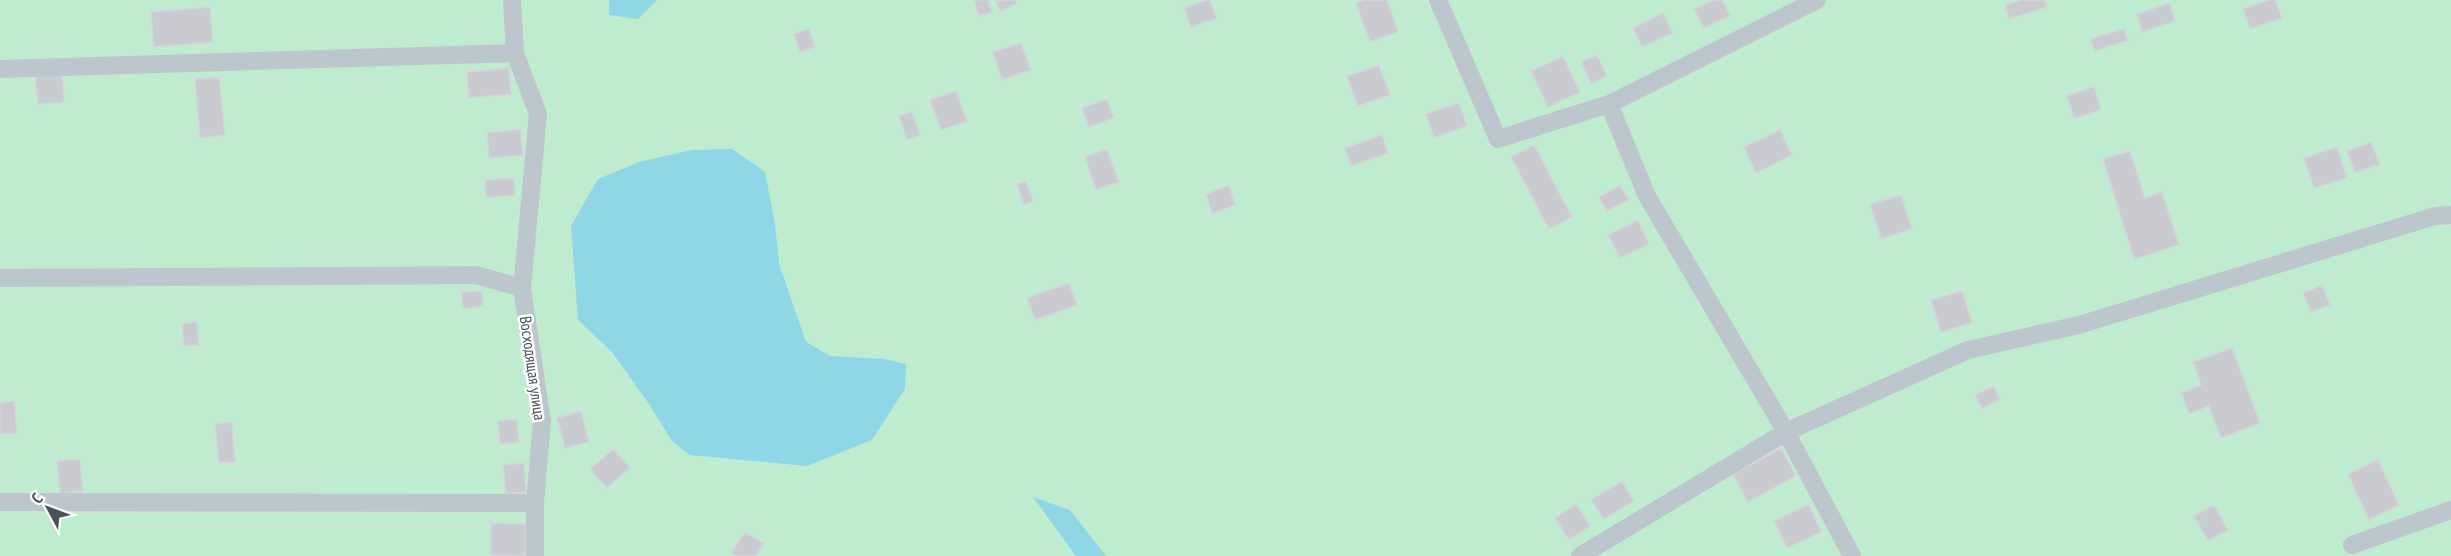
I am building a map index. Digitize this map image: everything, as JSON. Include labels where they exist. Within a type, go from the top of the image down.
[{"type":"lane","name":"Восходящая улица","points":[[512,0],[515,53],[538,114],[522,288],[542,421],[535,503],[535,556]]},
{"type":"lane","points":[[1437,0],[1498,139],[1609,104],[1817,0]]},
{"type":"lane","points":[[0,69],[515,53]]},
{"type":"lane","points":[[1609,104],[1647,196],[1786,432],[1852,556]]},
{"type":"lane","points":[[1580,556],[1786,432],[1968,350],[2079,325],[2434,216],[2451,215]]},
{"type":"lane","points":[[0,279],[476,275],[522,288]]},
{"type":"lane","points":[[0,502],[535,503]]},
{"type":"lane","points":[[2352,545],[2451,510]]},
{"type":"green space","points":[[0,0],[2451,0],[2451,556],[0,556]]},
{"type":"water","points":[[609,0],[657,0],[638,19],[609,15]]},
{"type":"water","points":[[732,149],[765,172],[775,224],[779,264],[806,342],[830,356],[884,359],[906,364],[905,389],[872,440],[807,466],[690,455],[672,441],[612,352],[578,320],[571,226],[598,179],[639,162],[692,150]]},
{"type":"water","points":[[1033,497],[1070,510],[1106,556],[1076,556]]},
{"type":"building","points":[[974,0],[988,0],[992,12],[979,16]]},
{"type":"building","points":[[1015,0],[1016,4],[1000,11],[996,1]]},
{"type":"building","points":[[1210,0],[1217,18],[1191,27],[1184,8]]},
{"type":"building","points":[[1364,0],[1387,0],[1398,32],[1370,42],[1356,3]]},
{"type":"building","points":[[1713,0],[1722,0],[1730,16],[1704,28],[1694,9]]},
{"type":"building","points":[[2021,0],[2044,0],[2047,7],[2009,19],[2005,5]]},
{"type":"building","points":[[2275,0],[2282,18],[2250,29],[2243,9]]},
{"type":"building","points":[[2170,3],[2175,21],[2142,32],[2137,14]]},
{"type":"building","points":[[210,7],[213,42],[154,47],[151,12]]},
{"type":"building","points":[[1663,13],[1673,33],[1642,47],[1633,28]]},
{"type":"building","points":[[809,29],[815,47],[800,52],[794,34]]},
{"type":"building","points":[[2124,29],[2128,40],[2094,51],[2091,39]]},
{"type":"building","points":[[1021,43],[1031,70],[1002,80],[993,52]]},
{"type":"building","points":[[1597,55],[1607,76],[1591,84],[1581,62]]},
{"type":"building","points":[[1563,56],[1580,92],[1548,107],[1531,71]]},
{"type":"building","points":[[1379,65],[1390,95],[1358,106],[1347,76]]},
{"type":"building","points":[[509,68],[511,94],[469,98],[467,72]]},
{"type":"building","points":[[62,72],[64,102],[38,104],[35,75]]},
{"type":"building","points":[[219,77],[225,135],[200,138],[195,79]]},
{"type":"building","points":[[2094,87],[2101,110],[2074,118],[2067,96]]},
{"type":"building","points":[[956,91],[967,121],[941,130],[930,100]]},
{"type":"building","points":[[1107,99],[1114,118],[1089,127],[1082,108]]},
{"type":"building","points":[[1459,103],[1467,126],[1434,138],[1426,114]]},
{"type":"building","points":[[912,112],[920,135],[907,140],[899,116]]},
{"type":"building","points":[[520,129],[523,155],[489,158],[487,133]]},
{"type":"building","points":[[1780,130],[1792,155],[1756,173],[1744,147]]},
{"type":"building","points":[[1382,135],[1388,153],[1351,166],[1345,148]]},
{"type":"building","points":[[2371,142],[2380,164],[2355,173],[2347,151]]},
{"type":"building","points":[[1534,145],[1572,217],[1549,229],[1511,157]]},
{"type":"building","points":[[2337,147],[2347,178],[2314,188],[2304,158]]},
{"type":"building","points":[[1107,149],[1119,182],[1096,190],[1085,157]]},
{"type":"building","points":[[2130,151],[2145,198],[2162,192],[2179,245],[2134,259],[2103,159]]},
{"type":"building","points":[[514,178],[515,195],[486,198],[485,180]]},
{"type":"building","points":[[1026,181],[1033,201],[1024,205],[1017,184]]},
{"type":"building","points":[[1229,185],[1235,205],[1212,214],[1206,194]]},
{"type":"building","points":[[1620,185],[1629,200],[1607,211],[1599,197]]},
{"type":"building","points":[[1901,195],[1912,229],[1881,239],[1870,204]]},
{"type":"building","points":[[1638,220],[1649,244],[1620,258],[1608,235]]},
{"type":"building","points":[[1069,283],[1077,305],[1035,320],[1027,298]]},
{"type":"building","points":[[2322,285],[2330,305],[2311,312],[2303,293]]},
{"type":"building","points":[[482,291],[483,306],[463,309],[461,292]]},
{"type":"building","points":[[1962,291],[1972,323],[1941,332],[1931,300]]},
{"type":"building","points":[[197,322],[199,345],[184,346],[182,324]]},
{"type":"building","points":[[2232,348],[2260,423],[2221,438],[2209,406],[2189,414],[2181,393],[2201,385],[2193,362]]},
{"type":"building","points":[[1993,386],[2000,399],[1982,409],[1975,395]]},
{"type":"building","points":[[14,401],[17,433],[0,434],[0,403]]},
{"type":"building","points":[[581,411],[589,442],[565,448],[557,418]]},
{"type":"building","points":[[517,419],[519,442],[500,444],[498,421]]},
{"type":"building","points":[[232,422],[235,462],[219,463],[215,424]]},
{"type":"building","points":[[1781,448],[1796,476],[1748,502],[1733,474]]},
{"type":"building","points":[[613,449],[630,467],[607,488],[590,469]]},
{"type":"building","points":[[80,459],[83,491],[60,494],[57,461]]},
{"type":"building","points":[[2378,460],[2399,505],[2369,520],[2348,474]]},
{"type":"building","points":[[524,463],[526,492],[506,494],[503,465]]},
{"type":"building","points":[[1622,481],[1634,501],[1604,519],[1591,500]]},
{"type":"building","points":[[1576,504],[1590,526],[1569,540],[1555,518]]},
{"type":"building","points":[[1809,504],[1821,532],[1787,548],[1774,521]]},
{"type":"building","points":[[2214,505],[2228,530],[2208,541],[2194,516]]},
{"type":"building","points":[[491,523],[526,524],[525,556],[491,555]]},
{"type":"building","points":[[745,532],[764,543],[756,556],[736,556],[731,553]]}]
